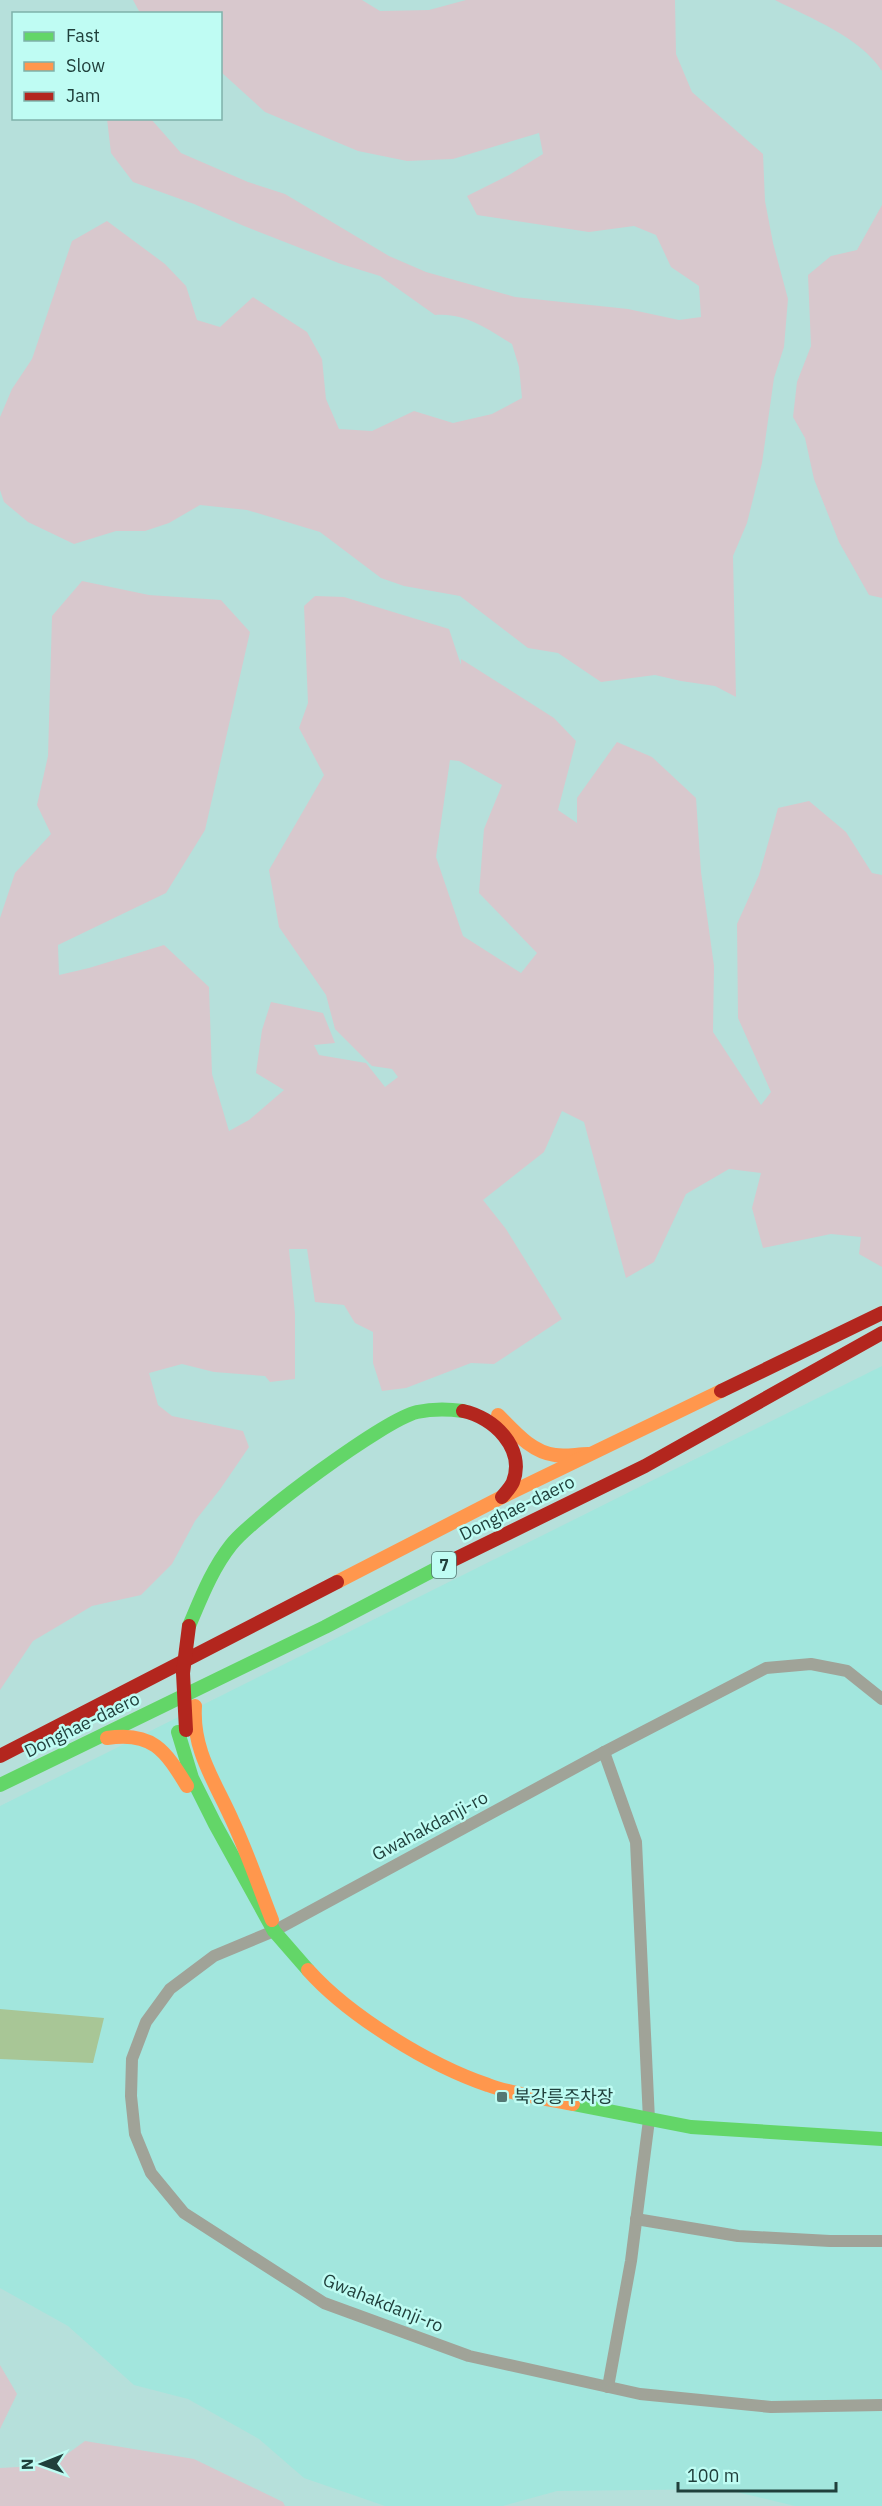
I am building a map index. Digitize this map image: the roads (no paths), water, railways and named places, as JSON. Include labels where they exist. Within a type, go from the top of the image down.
[{"type":"main road","name":"Donghae-daero","points":[[0,1756],[502,1497],[882,1313]]},
{"type":"main road","name":"Donghae-daero","points":[[0,1785],[325,1626],[487,1542],[645,1466],[882,1333]]},
{"type":"main road","points":[[271,1924],[220,1819],[182,1731],[184,1625],[193,1589],[213,1555],[241,1521],[364,1429],[415,1402],[455,1399],[479,1404],[498,1415],[542,1452],[555,1455],[592,1454]]},
{"type":"main road","points":[[184,1625],[211,1575],[232,1543],[274,1506],[377,1431],[416,1412],[451,1409],[472,1413],[493,1423],[508,1441],[516,1467],[513,1483],[502,1497]]},
{"type":"main road","points":[[271,1924],[233,1822],[200,1756],[193,1721],[195,1704],[208,1692],[325,1626]]},
{"type":"main road","points":[[28,1771],[103,1740],[127,1734],[151,1740],[173,1762],[195,1800],[223,1858],[271,1924],[319,1982],[353,2012],[439,2065],[489,2086],[649,2120],[691,2127],[882,2139]]},
{"type":"street","name":"Gwahakdanji-ro","points":[[882,1700],[847,1671],[811,1664],[766,1668],[271,1924],[214,1956],[170,1989],[146,2022],[132,2059],[130,2096],[135,2134],[151,2173],[184,2213],[324,2302],[469,2356],[639,2394],[771,2407],[882,2405]]},
{"type":"street","points":[[604,1752],[636,1842],[649,2120],[636,2219],[608,2387]]},
{"type":"street","points":[[636,2219],[738,2236],[830,2241],[882,2241]]},
{"type":"place","name":"북강릉주차장","points":[[502,2097]]}]
